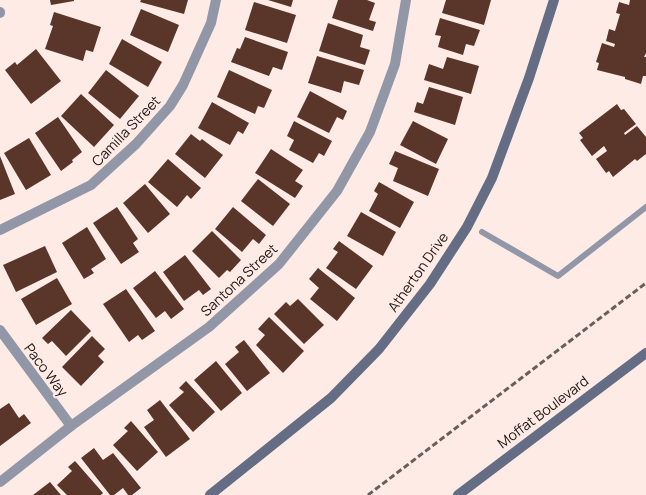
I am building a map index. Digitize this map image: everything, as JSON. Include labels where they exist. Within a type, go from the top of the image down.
[{"type":"street","name":"Camilla Street","points":[[0,230],[91,185],[136,144],[170,106],[183,85],[211,23],[216,0]]},
{"type":"street","name":"Santona Street","points":[[0,482],[71,426],[209,327],[279,264],[337,191],[370,132],[395,64],[406,0]]},
{"type":"street","name":"Atherton Drive","points":[[210,495],[331,398],[379,348],[430,284],[467,227],[492,178],[529,78],[554,0]]},
{"type":"street","name":"Paco Way","points":[[0,330],[71,426]]},
{"type":"street","name":"Moffat Boulevard","points":[[458,495],[646,353]]},
{"type":"lane","points":[[482,232],[558,276],[646,207]]},
{"type":"building","points":[[50,0],[74,0],[74,1],[51,5]]},
{"type":"building","points":[[141,0],[188,0],[184,14],[140,2]]},
{"type":"building","points":[[268,0],[293,0],[291,7]]},
{"type":"building","points":[[338,0],[367,0],[375,3],[369,20],[376,22],[373,31],[332,18]]},
{"type":"building","points":[[446,0],[491,0],[484,25],[442,13]]},
{"type":"building","points":[[630,0],[646,0],[646,53],[644,57],[646,57],[646,76],[643,76],[641,84],[625,79],[625,77],[597,70],[599,63],[596,62],[602,43],[614,47],[615,44],[606,41],[609,29],[615,31],[620,14],[616,13],[619,2],[629,5]]},
{"type":"building","points":[[254,2],[296,15],[287,43],[245,30]]},
{"type":"building","points":[[141,9],[179,25],[168,52],[130,35]]},
{"type":"building","points":[[54,12],[101,27],[93,52],[86,50],[83,61],[45,49],[53,26],[50,25]]},
{"type":"building","points":[[440,18],[480,30],[474,46],[466,44],[463,55],[438,47],[441,36],[435,35]]},
{"type":"building","points":[[328,23],[363,35],[360,47],[370,50],[365,65],[319,51]]},
{"type":"building","points":[[245,37],[288,52],[282,70],[273,67],[269,76],[231,62],[237,48],[240,49]]},
{"type":"building","points":[[122,39],[162,62],[148,87],[109,64]]},
{"type":"building","points":[[36,49],[61,81],[31,104],[5,70],[15,62],[17,65]]},
{"type":"building","points":[[317,56],[364,70],[359,85],[344,81],[341,93],[308,83]]},
{"type":"building","points":[[447,57],[479,66],[471,94],[424,80],[429,64],[443,69]]},
{"type":"building","points":[[106,70],[139,96],[120,119],[88,93]]},
{"type":"building","points":[[229,70],[272,90],[264,108],[258,106],[255,114],[217,97]]},
{"type":"building","points":[[429,87],[463,97],[455,125],[414,112],[417,102],[423,104]]},
{"type":"building","points":[[310,91],[347,111],[343,120],[337,117],[329,133],[297,117]]},
{"type":"building","points":[[81,94],[114,125],[94,147],[61,116]]},
{"type":"building","points":[[212,102],[249,123],[243,134],[238,131],[230,145],[198,128]]},
{"type":"building","points":[[617,104],[621,110],[624,109],[636,124],[624,133],[625,135],[637,126],[646,137],[646,154],[637,161],[635,159],[613,177],[609,171],[606,173],[596,159],[607,151],[604,146],[592,156],[580,140],[583,138],[579,133]]},
{"type":"building","points":[[58,117],[82,152],[72,160],[73,162],[61,171],[35,133]]},
{"type":"building","points":[[294,121],[332,141],[324,156],[319,153],[313,163],[289,150],[294,140],[287,136]]},
{"type":"building","points":[[413,121],[448,139],[436,164],[400,145]]},
{"type":"building","points":[[191,134],[200,141],[202,139],[223,155],[205,178],[175,154]]},
{"type":"building","points":[[29,138],[51,175],[26,190],[4,153]]},
{"type":"building","points":[[271,149],[303,170],[295,181],[303,186],[295,198],[255,173]]},
{"type":"building","points":[[395,151],[439,169],[428,196],[393,181],[398,168],[389,164]]},
{"type":"building","points":[[0,156],[15,194],[0,200]]},
{"type":"building","points":[[168,159],[201,188],[191,199],[187,195],[177,207],[148,182]]},
{"type":"building","points":[[258,179],[290,204],[273,226],[241,201]]},
{"type":"building","points":[[379,182],[414,202],[400,228],[369,211],[378,194],[374,191]]},
{"type":"building","points":[[145,184],[170,214],[148,233],[123,203]]},
{"type":"building","points":[[117,207],[138,239],[133,243],[139,252],[121,264],[93,223]]},
{"type":"building","points":[[233,207],[266,235],[259,244],[253,239],[242,252],[215,229]]},
{"type":"building","points":[[361,212],[396,232],[383,256],[347,236]]},
{"type":"building","points":[[87,227],[106,259],[91,269],[94,273],[84,279],[62,243]]},
{"type":"building","points":[[212,231],[241,260],[230,272],[227,270],[219,278],[192,251]]},
{"type":"building","points":[[339,241],[373,266],[356,289],[326,268],[338,252],[333,249]]},
{"type":"building","points":[[45,246],[57,272],[16,292],[3,265]]},
{"type":"building","points":[[185,255],[211,289],[203,295],[199,290],[184,301],[163,272]]},
{"type":"building","points":[[318,268],[355,298],[337,321],[310,299],[319,288],[309,279]]},
{"type":"building","points":[[155,271],[184,309],[171,319],[165,311],[156,318],[133,288]]},
{"type":"building","points":[[57,278],[72,304],[36,325],[21,299]]},
{"type":"building","points":[[126,289],[155,331],[142,340],[138,335],[129,342],[103,304]]},
{"type":"building","points":[[298,299],[324,325],[304,344],[274,314],[286,302],[290,306]]},
{"type":"building","points":[[71,310],[91,331],[66,356],[52,341],[48,344],[42,338]]},
{"type":"building","points":[[269,317],[304,351],[283,373],[256,345],[265,335],[258,329]]},
{"type":"building","points":[[92,336],[105,349],[98,356],[104,362],[81,386],[62,367]]},
{"type":"building","points":[[244,340],[270,373],[247,391],[225,364],[239,352],[235,347]]},
{"type":"building","points":[[216,361],[242,393],[221,411],[194,380]]},
{"type":"building","points":[[186,381],[215,412],[193,432],[169,405],[184,392],[179,388]]},
{"type":"building","points":[[160,400],[190,439],[166,457],[144,427],[154,420],[147,410]]},
{"type":"building","points":[[9,403],[19,418],[24,414],[31,423],[0,446],[0,409]]},
{"type":"building","points":[[131,421],[158,452],[137,471],[113,445],[128,431],[124,428]]},
{"type":"building","points":[[94,448],[103,460],[113,453],[141,488],[132,495],[128,495],[123,488],[114,495],[110,495],[81,458]]},
{"type":"building","points":[[75,461],[103,493],[101,495],[67,495],[57,485],[72,471],[68,467]]},
{"type":"building","points":[[50,482],[61,495],[33,495]]},
{"type":"railway","points":[[368,495],[646,283]]}]
